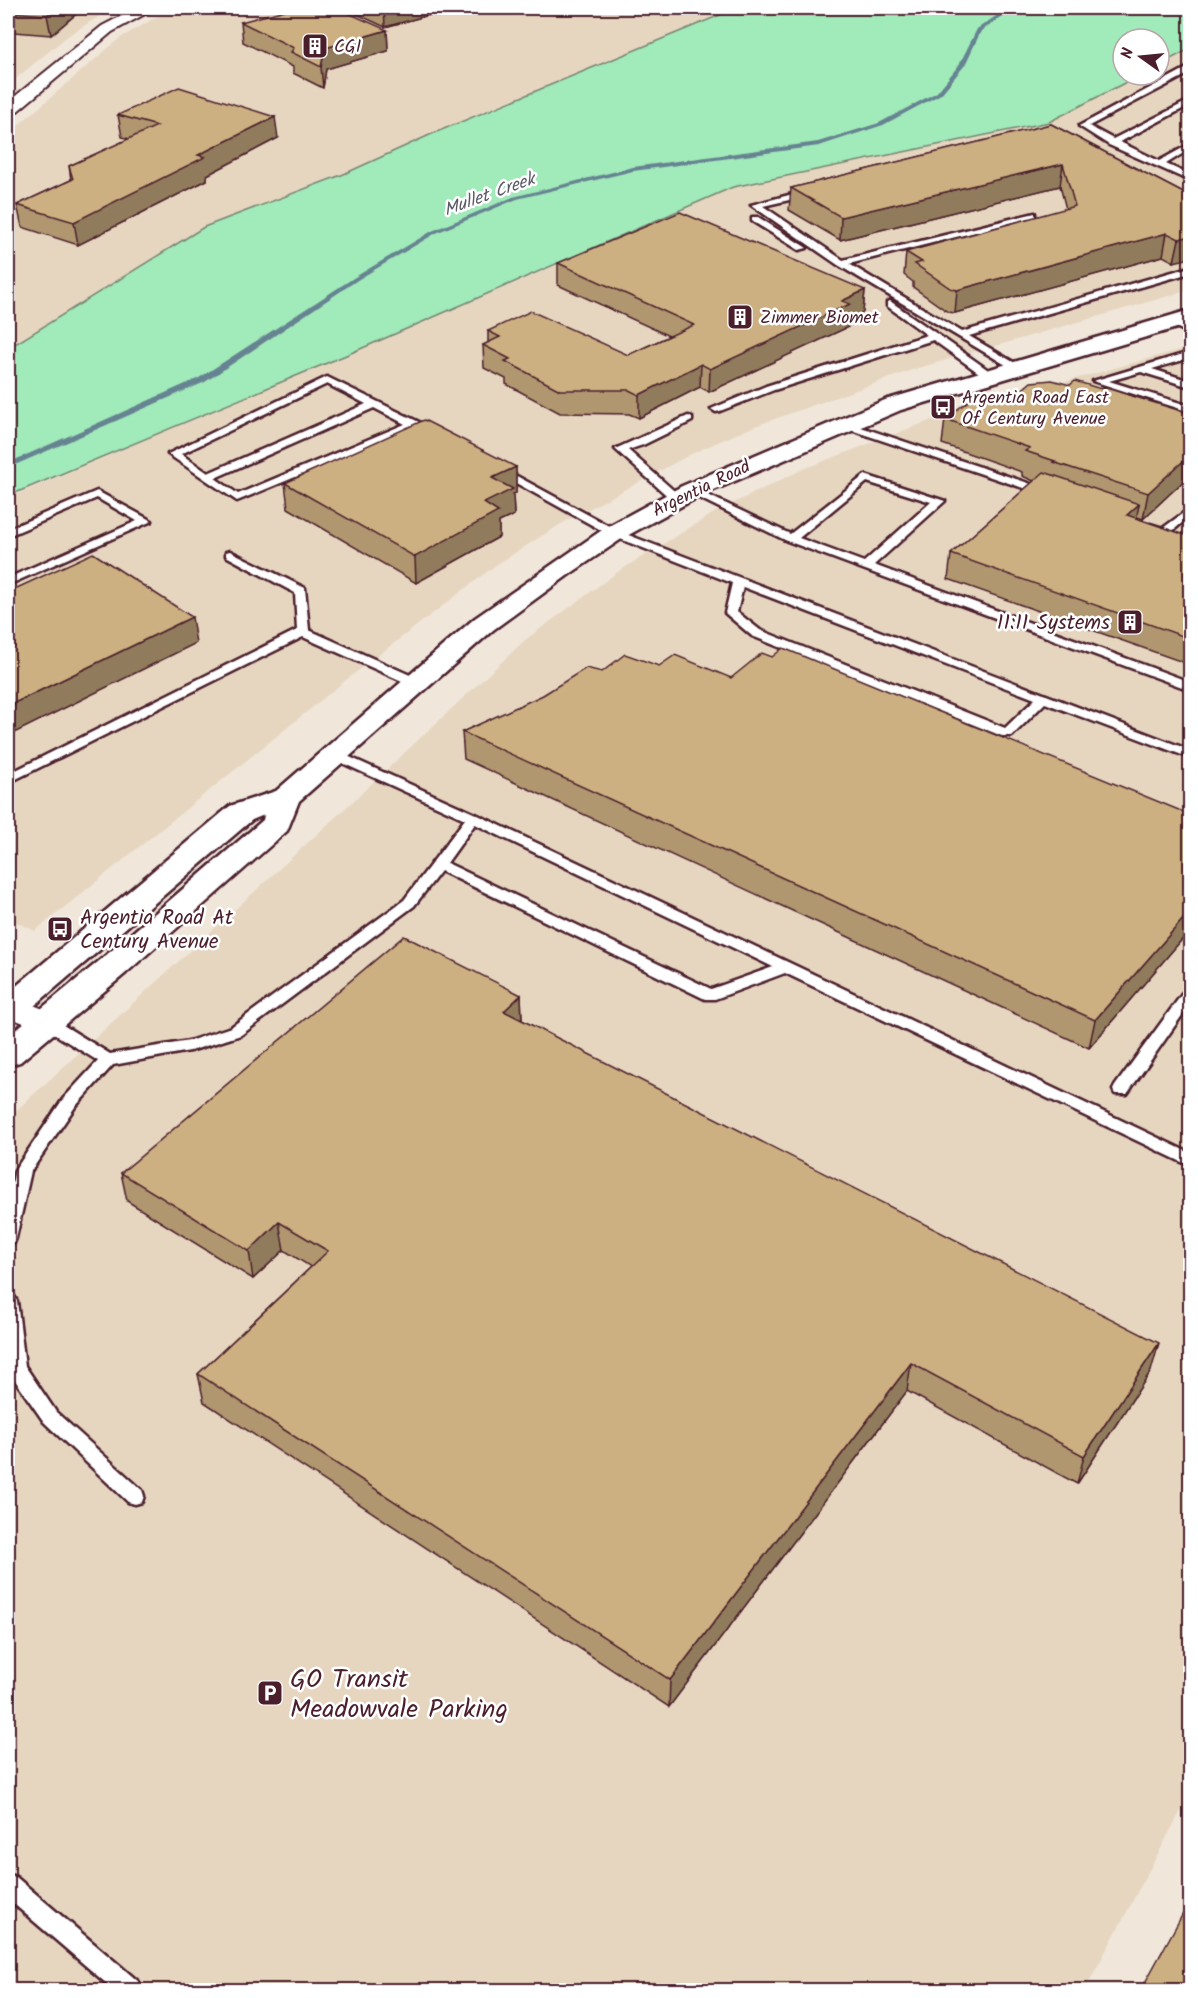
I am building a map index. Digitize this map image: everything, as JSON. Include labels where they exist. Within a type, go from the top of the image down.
[{"type":"street","points":[[8,110],[106,29],[148,8]]},
{"type":"street","name":"Argentia Road","points":[[9,1008],[242,813],[286,797],[415,682],[494,617],[558,570],[614,533],[684,495],[784,449],[893,405],[1016,368],[1185,323]]},
{"type":"street","name":"Argentia Road","points":[[8,1054],[276,824],[286,797]]},
{"type":"street","points":[[9,1008],[45,1021]]},
{"type":"lane","points":[[1188,176],[1112,143],[1083,126],[1191,70]]},
{"type":"lane","points":[[1112,143],[1191,102]]},
{"type":"lane","points":[[1161,163],[1191,146]]},
{"type":"lane","points":[[1180,153],[1191,156]]},
{"type":"lane","points":[[813,192],[756,205],[841,263],[1016,368]]},
{"type":"lane","points":[[841,263],[1032,214]]},
{"type":"lane","points":[[755,219],[900,310],[990,376]]},
{"type":"lane","points":[[961,335],[1191,270]]},
{"type":"lane","points":[[716,409],[770,388],[935,336]]},
{"type":"lane","points":[[1191,355],[1098,381],[1191,409]]},
{"type":"lane","points":[[1141,369],[1191,384]]},
{"type":"lane","points":[[415,424],[237,498],[173,454],[327,380],[415,424],[447,441]]},
{"type":"lane","points":[[207,477],[375,404]]},
{"type":"lane","points":[[688,419],[639,443],[620,449],[684,495],[865,567],[1191,686]]},
{"type":"lane","points":[[846,425],[1055,495]]},
{"type":"lane","points":[[488,464],[614,533],[1191,753]]},
{"type":"lane","points":[[791,539],[865,478],[939,501],[865,567]]},
{"type":"lane","points":[[8,533],[97,494],[146,521],[8,582]]},
{"type":"lane","points":[[1143,524],[1165,532],[1191,511]]},
{"type":"lane","points":[[230,554],[301,591],[303,632]]},
{"type":"lane","points":[[739,580],[731,613],[756,633],[1007,733],[1044,698]]},
{"type":"lane","points":[[303,632],[415,682]]},
{"type":"lane","points":[[8,780],[303,632]]},
{"type":"lane","points":[[334,754],[1191,1160]]},
{"type":"lane","points":[[8,1238],[23,1170],[69,1103],[108,1060],[190,1046],[236,1031],[409,903],[473,818]]},
{"type":"lane","points":[[438,864],[710,995],[787,967]]},
{"type":"lane","points":[[1121,1090],[1191,994]]},
{"type":"lane","points":[[45,1021],[108,1060]]},
{"type":"lane","points":[[8,1301],[16,1368],[50,1417],[135,1496]]},
{"type":"lane","points":[[8,1885],[131,1990]]},
{"type":"shaded area","points":[[8,8],[113,8],[69,35],[8,85]]},
{"type":"shaded area","points":[[179,8],[737,8],[434,133],[344,174],[204,227],[16,343],[8,342],[8,134],[120,38],[158,16]]},
{"type":"shaded area","points":[[1190,49],[1190,290],[915,369],[755,426],[693,453],[561,524],[496,565],[350,677],[35,931],[8,918],[8,498],[515,283],[733,187],[1049,122],[1117,87],[1171,87],[1171,59]]},
{"type":"shaded area","points":[[1190,347],[1190,1794],[1085,1990],[8,1990],[8,1118],[525,640],[619,571],[717,511],[803,469],[942,416]]},
{"type":"green space","points":[[737,8],[1190,8],[1190,49],[1171,59],[1171,27],[1111,27],[1111,87],[1117,87],[1049,122],[733,187],[351,353],[8,496],[8,342],[17,343],[204,227],[344,174],[434,133]]},
{"type":"building","points":[[8,8],[56,8],[47,15],[10,12],[8,14]]},
{"type":"building","points":[[292,8],[337,8],[387,30],[325,48],[321,67],[291,52],[294,48],[241,22]]},
{"type":"building","points":[[179,87],[275,117],[198,155],[205,157],[74,222],[17,205],[73,179],[69,166],[157,126],[118,115]]},
{"type":"building","points":[[1051,124],[1191,197],[1191,236],[1179,239],[1167,233],[957,290],[950,288],[915,264],[922,262],[906,252],[1075,206],[1063,164],[841,217],[791,188]]},
{"type":"building","points":[[680,212],[865,290],[842,301],[850,304],[710,369],[701,364],[639,395],[629,390],[560,390],[505,361],[510,359],[483,345],[500,337],[488,331],[531,311],[628,355],[694,325],[558,263]]},
{"type":"building","points":[[1052,380],[1070,385],[1075,381],[1101,389],[1103,387],[1191,414],[1191,454],[1148,493],[1053,462],[1055,461],[1025,451],[1030,448],[945,419],[976,395],[996,393],[1012,398],[1031,382]]},
{"type":"building","points":[[424,420],[516,467],[492,478],[513,489],[484,503],[498,512],[415,557],[285,483]]},
{"type":"building","name":"11:11 Systems","points":[[1044,472],[1139,504],[1127,515],[1191,537],[1191,639],[951,554]]},
{"type":"building","points":[[93,553],[192,617],[8,706],[8,592]]},
{"type":"building","points":[[783,648],[1191,815],[1191,910],[1095,1020],[462,732],[543,695],[586,668],[602,672],[625,654],[659,666],[675,655],[731,678],[762,653],[772,657]]},
{"type":"building","points":[[404,936],[521,995],[504,1011],[1159,1343],[1084,1456],[911,1363],[670,1680],[198,1374],[328,1251],[279,1222],[249,1251],[121,1173]]},
{"type":"building","points":[[1191,1899],[1191,1977],[1183,1990],[1141,1990]]},
{"type":"waterway","name":"Mullet Creek","points":[[8,466],[202,380],[357,278],[434,232],[515,198],[633,169],[819,144],[881,124],[939,93],[962,65],[979,30],[1001,15],[1023,8]]},
{"type":"place","name":"CGI","points":[[315,46]]},
{"type":"place","name":"Zimmer Biomet","points":[[740,317]]},
{"type":"place","name":"Argentia Road East Of Century Avenue","points":[[943,407]]},
{"type":"place","name":"11:11 Systems","points":[[1130,622]]},
{"type":"place","name":"Argentia Road At Century Avenue","points":[[60,929]]},
{"type":"place","name":"GO Transit Meadowvale Parking","points":[[270,1693]]}]
